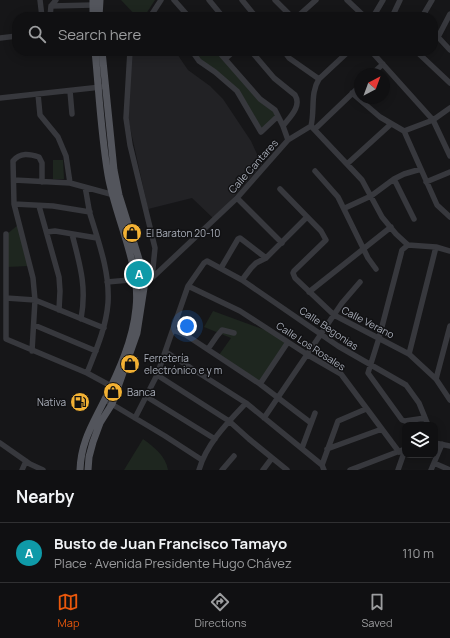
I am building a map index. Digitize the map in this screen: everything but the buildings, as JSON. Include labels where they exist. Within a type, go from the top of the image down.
[{"type":"main road","points":[[99,12],[100,0]]},
{"type":"main road","points":[[96,56],[102,87]]},
{"type":"main road","points":[[88,470],[89,457],[93,442],[100,423],[112,404],[137,333],[144,279],[140,261],[108,175],[102,87],[102,56]]},
{"type":"main road","points":[[80,470],[81,455],[85,438],[105,400],[129,342],[136,307],[137,284],[116,195]]},
{"type":"street","points":[[40,0],[41,12]]},
{"type":"street","points":[[50,12],[51,6],[56,0]]},
{"type":"street","points":[[153,12],[161,0]]},
{"type":"street","points":[[174,0],[184,12]]},
{"type":"street","points":[[209,0],[219,12]]},
{"type":"street","points":[[275,0],[287,12]]},
{"type":"street","points":[[303,12],[316,0]]},
{"type":"street","points":[[347,0],[360,12]]},
{"type":"street","points":[[376,12],[383,0]]},
{"type":"street","points":[[394,12],[400,0]]},
{"type":"street","points":[[425,12],[432,0]]},
{"type":"street","points":[[244,1],[252,12]]},
{"type":"street","points":[[51,6],[93,3]]},
{"type":"street","points":[[450,14],[438,37],[450,50]]},
{"type":"street","points":[[0,38],[12,37]]},
{"type":"street","points":[[107,282],[135,278],[152,278],[155,248],[130,145],[126,118],[130,56]]},
{"type":"street","points":[[196,56],[199,61],[215,72],[237,91],[262,132],[278,116]]},
{"type":"street","points":[[222,56],[260,99],[275,110],[288,140]]},
{"type":"street","points":[[225,59],[228,56]]},
{"type":"street","points":[[255,56],[274,78],[297,98],[298,104],[296,108],[283,126]]},
{"type":"street","points":[[288,56],[319,79]]},
{"type":"street","points":[[344,56],[319,79],[314,90],[313,127],[362,180],[382,217],[396,234],[408,245],[436,247],[450,251]]},
{"type":"street","points":[[375,56],[433,120],[448,146],[450,156]]},
{"type":"street","points":[[421,56],[450,83]]},
{"type":"street","points":[[378,68],[382,64]]},
{"type":"street","points":[[0,98],[102,87]]},
{"type":"street","points":[[70,91],[72,114]]},
{"type":"street","points":[[352,93],[380,118],[404,131],[438,206],[450,217]]},
{"type":"street","name":"Calle Cantares","points":[[152,278],[237,198],[288,140],[313,127],[352,93]]},
{"type":"street","points":[[38,94],[40,115],[58,137],[66,156],[70,183]]},
{"type":"street","points":[[404,131],[433,120],[450,108]]},
{"type":"street","points":[[347,164],[391,124]]},
{"type":"street","points":[[32,351],[35,300],[33,278],[14,204],[13,160],[20,155],[30,154],[39,158],[41,160],[42,182]]},
{"type":"street","points":[[345,208],[371,196],[394,179],[421,168]]},
{"type":"street","points":[[315,172],[338,197],[345,208],[363,249],[376,269]]},
{"type":"street","points":[[426,182],[450,172]]},
{"type":"street","points":[[394,179],[414,219]]},
{"type":"street","points":[[14,180],[70,183],[116,195]]},
{"type":"street","points":[[85,187],[90,212],[104,262],[108,301],[104,328],[87,373]]},
{"type":"street","name":"Calle Verano","points":[[280,189],[321,231],[326,240],[294,271],[295,278],[334,315],[409,354],[436,379],[450,400]]},
{"type":"street","points":[[237,198],[282,244]]},
{"type":"street","points":[[14,204],[53,206],[90,212]]},
{"type":"street","points":[[39,206],[60,283],[59,310]]},
{"type":"street","points":[[242,280],[256,262],[266,258],[307,218]]},
{"type":"street","points":[[309,292],[391,227]]},
{"type":"street","points":[[47,232],[56,231],[97,238]]},
{"type":"street","points":[[6,234],[6,339],[87,373],[111,386]]},
{"type":"street","points":[[72,234],[84,284],[82,319]]},
{"type":"street","points":[[220,268],[240,238],[266,258]]},
{"type":"street","points":[[408,245],[402,250],[399,258],[379,338],[368,374],[402,420],[405,421],[425,418]]},
{"type":"street","points":[[409,354],[436,247]]},
{"type":"street","name":"Calle Begonias","points":[[188,286],[204,262],[207,261],[242,280],[338,346],[406,385],[419,403],[427,422]]},
{"type":"street","points":[[264,418],[342,303],[360,282]]},
{"type":"street","points":[[135,418],[157,375],[188,286]]},
{"type":"street","name":"Calle Los Rosales","points":[[188,286],[240,310],[308,355],[341,374],[382,429],[402,449]]},
{"type":"street","points":[[6,298],[35,300],[104,328]]},
{"type":"street","points":[[34,325],[96,351]]},
{"type":"street","points":[[436,379],[448,340],[450,326]]},
{"type":"street","points":[[173,330],[186,335],[260,384],[311,423]]},
{"type":"street","points":[[208,349],[222,330],[234,333]]},
{"type":"street","points":[[260,384],[288,342]]},
{"type":"street","points":[[166,352],[246,403],[323,467]]},
{"type":"street","points":[[157,375],[229,421],[249,440],[287,470]]},
{"type":"street","points":[[147,397],[215,439]]},
{"type":"street","points":[[105,400],[202,460]]},
{"type":"street","points":[[199,470],[202,460],[215,439],[246,403]]},
{"type":"street","points":[[323,467],[326,449],[338,421],[366,409]]},
{"type":"street","points":[[302,448],[315,413]]},
{"type":"street","points":[[326,449],[382,429]]},
{"type":"street","points":[[0,443],[26,461],[43,470]]},
{"type":"street","points":[[438,443],[450,446]]},
{"type":"street","points":[[431,470],[442,444]]},
{"type":"street","points":[[350,470],[402,450]]},
{"type":"street","points":[[398,470],[402,454]]},
{"type":"street","points":[[222,470],[234,456]]},
{"type":"street","points":[[263,470],[272,458]]},
{"type":"street","points":[[22,470],[26,461]]},
{"type":"street","points":[[369,470],[371,463]]},
{"type":"street","points":[[434,463],[450,470]]},
{"type":"shaded area","points":[[121,0],[155,0],[147,12],[132,12]]},
{"type":"shaded area","points":[[132,56],[178,56],[188,70],[210,86],[223,99],[251,141],[262,165],[214,219],[192,198],[148,209],[128,118]]},
{"type":"shaded area","points":[[196,56],[222,56],[277,116],[262,132],[237,91],[199,60]]},
{"type":"shaded area","points":[[53,160],[63,160],[64,179],[53,179]]},
{"type":"shaded area","points":[[18,225],[29,266],[6,267],[7,234]]},
{"type":"shaded area","points":[[213,311],[276,334],[287,342],[260,382],[219,355],[231,338],[204,327]]},
{"type":"shaded area","points":[[143,439],[162,456],[168,470],[124,470]]},
{"type":"place","name":"El Baraton 20-10","points":[[132,233]]},
{"type":"place","name":"Busto de Juan Francisco Tamayo","points":[[139,274]]},
{"type":"place","name":"Ferretería electrónico e y m","points":[[130,364]]},
{"type":"place","name":"Banca","points":[[113,392]]},
{"type":"place","name":"Nativa","points":[[80,402]]}]
